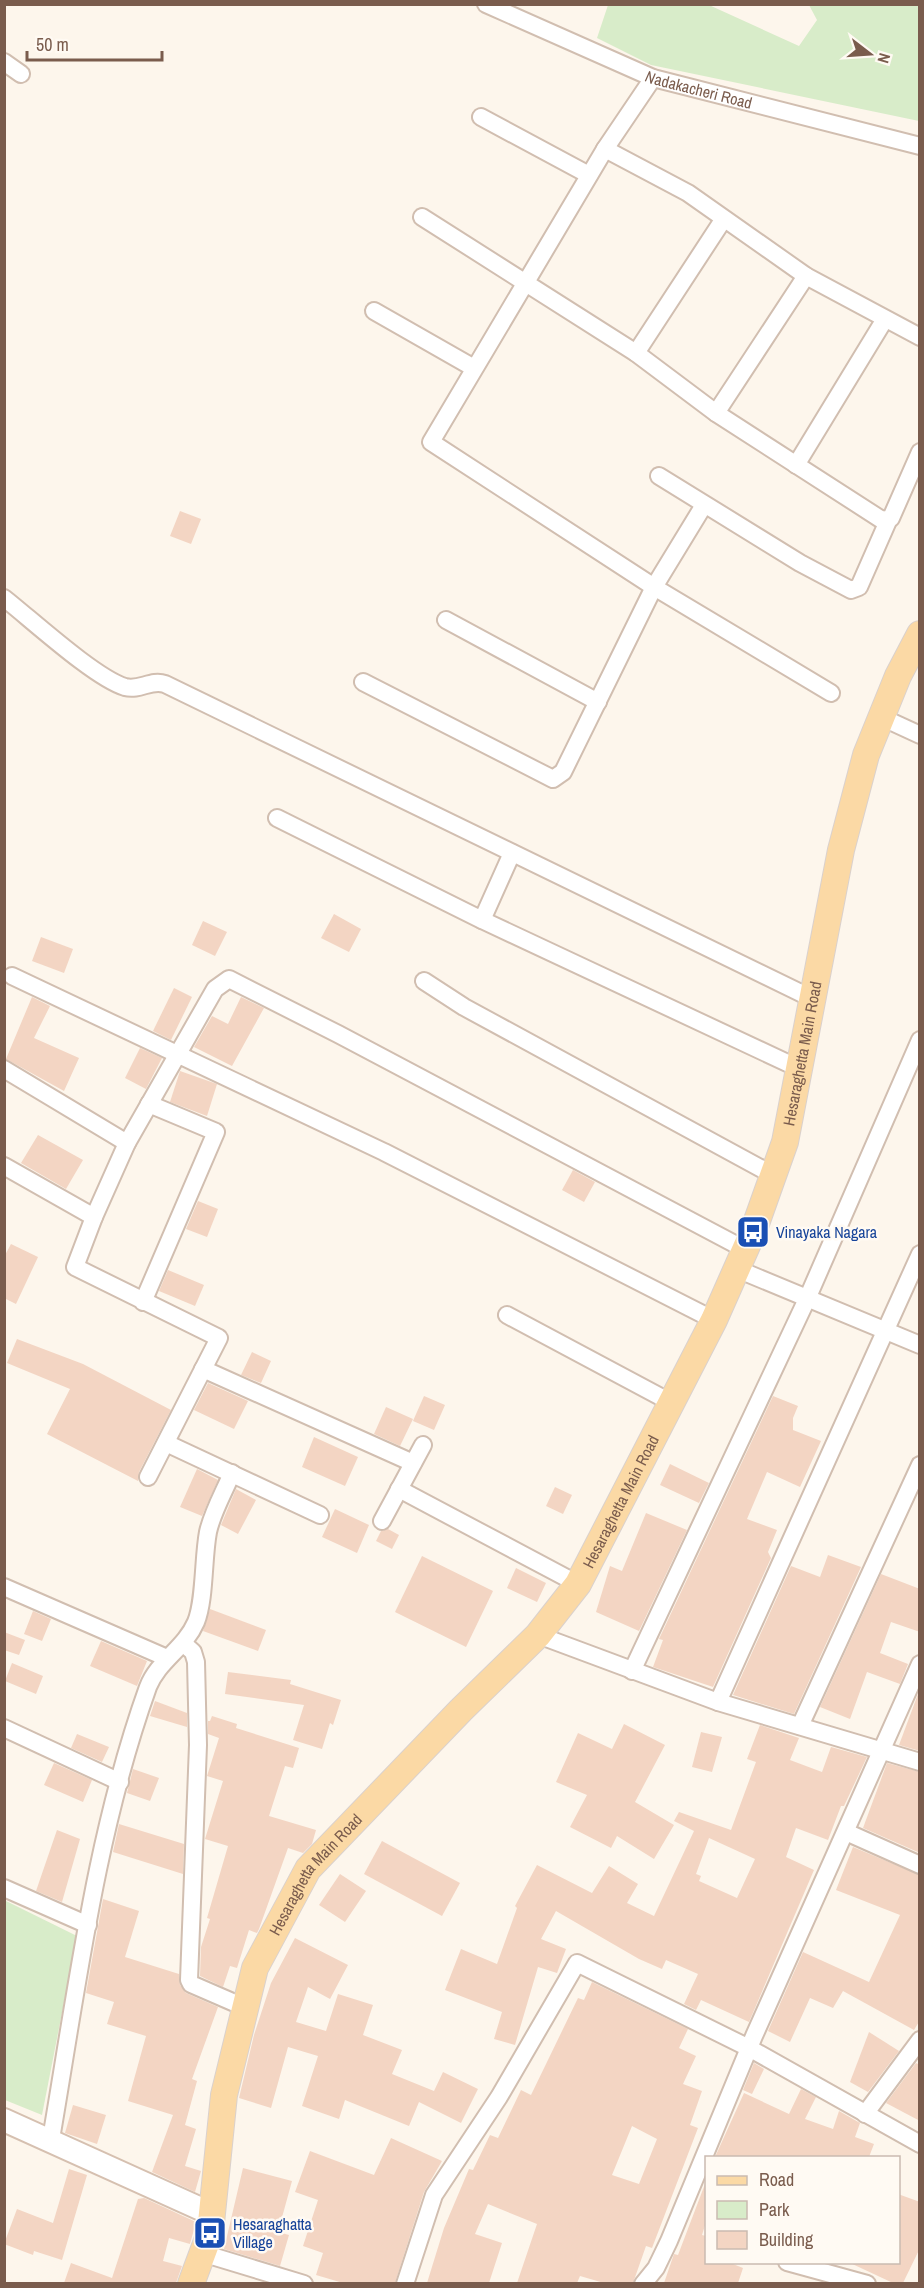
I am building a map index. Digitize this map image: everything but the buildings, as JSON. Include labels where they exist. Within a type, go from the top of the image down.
[{"type":"main road","name":"Hesaraghetta Main Road","points":[[191,2283],[210,2233],[224,2096],[255,1968],[308,1869],[461,1710],[538,1635],[578,1584],[714,1320],[741,1259],[775,1176],[785,1142],[841,850],[866,755],[920,634]]},
{"type":"street","points":[[472,4],[478,10],[481,4]]},
{"type":"street","name":"Nadakacheri Road","points":[[486,4],[653,78],[920,146]]},
{"type":"street","points":[[4,62],[21,74]]},
{"type":"street","points":[[653,78],[589,175],[431,442],[654,587],[831,693]]},
{"type":"street","points":[[482,117],[589,175]]},
{"type":"street","points":[[605,149],[688,193],[723,220],[806,276],[920,337]]},
{"type":"street","points":[[422,217],[636,353],[716,413],[882,520],[888,521]]},
{"type":"street","points":[[636,353],[723,220]]},
{"type":"street","points":[[716,413],[806,276]]},
{"type":"street","points":[[374,311],[474,369]]},
{"type":"street","points":[[796,465],[885,319]]},
{"type":"street","points":[[659,476],[800,563],[851,590],[859,587],[920,452]]},
{"type":"street","points":[[363,682],[553,779],[563,772],[654,587],[705,505]]},
{"type":"street","points":[[4,598],[107,679],[134,689],[158,681],[165,684],[811,998]]},
{"type":"street","points":[[446,620],[598,702]]},
{"type":"street","points":[[881,717],[920,735]]},
{"type":"street","points":[[277,818],[482,920],[798,1068]]},
{"type":"street","points":[[482,920],[512,853]]},
{"type":"street","points":[[12,976],[384,1152],[714,1320]]},
{"type":"street","points":[[148,1477],[219,1338],[75,1267],[94,1216],[127,1143],[214,988],[229,979],[388,1060],[741,1259],[807,1299],[920,1345]]},
{"type":"street","points":[[424,981],[464,1007],[775,1176]]},
{"type":"street","points":[[632,1671],[807,1299],[920,1040]]},
{"type":"street","points":[[4,1069],[127,1143]]},
{"type":"street","points":[[143,1302],[216,1132],[149,1104]]},
{"type":"street","points":[[4,1166],[94,1216]]},
{"type":"street","points":[[718,1702],[920,1254]]},
{"type":"street","points":[[507,1315],[672,1403]]},
{"type":"street","points":[[203,1369],[413,1463]]},
{"type":"street","points":[[166,1443],[320,1515]]},
{"type":"street","points":[[382,1521],[423,1445]]},
{"type":"street","points":[[800,1726],[920,1465]]},
{"type":"street","points":[[51,2139],[88,1925],[120,1782],[149,1684],[167,1658],[184,1644],[197,1620],[209,1530],[232,1473]]},
{"type":"street","points":[[399,1489],[578,1584]]},
{"type":"street","points":[[4,1587],[167,1658]]},
{"type":"street","points":[[538,1635],[718,1702],[920,1762]]},
{"type":"street","points":[[184,1644],[193,1652],[196,1662],[198,1744],[189,1980],[191,1984],[244,2007]]},
{"type":"street","points":[[649,2282],[669,2241],[749,2048],[920,1664]]},
{"type":"street","points":[[4,1728],[120,1782]]},
{"type":"street","points":[[846,1832],[920,1865]]},
{"type":"street","points":[[4,1888],[88,1925]]},
{"type":"street","points":[[405,2283],[434,2195],[499,2097],[577,1963],[749,2048],[920,2144]]},
{"type":"street","points":[[865,2114],[920,2040]]},
{"type":"street","points":[[4,2120],[51,2139],[212,2214]]},
{"type":"street","points":[[202,2253],[304,2283]]},
{"type":"street","points":[[795,2264],[867,2283]]},
{"type":"green space","points":[[608,5],[709,5],[799,46],[817,20],[809,5],[919,5],[919,121],[651,65],[597,38]]},
{"type":"green space","points":[[4,1900],[77,1936],[42,2115],[5,2100]]},
{"type":"place","name":"Vinayaka Nagara","points":[[753,1232]]},
{"type":"place","name":"Hesaraghatta Village","points":[[210,2233]]}]
